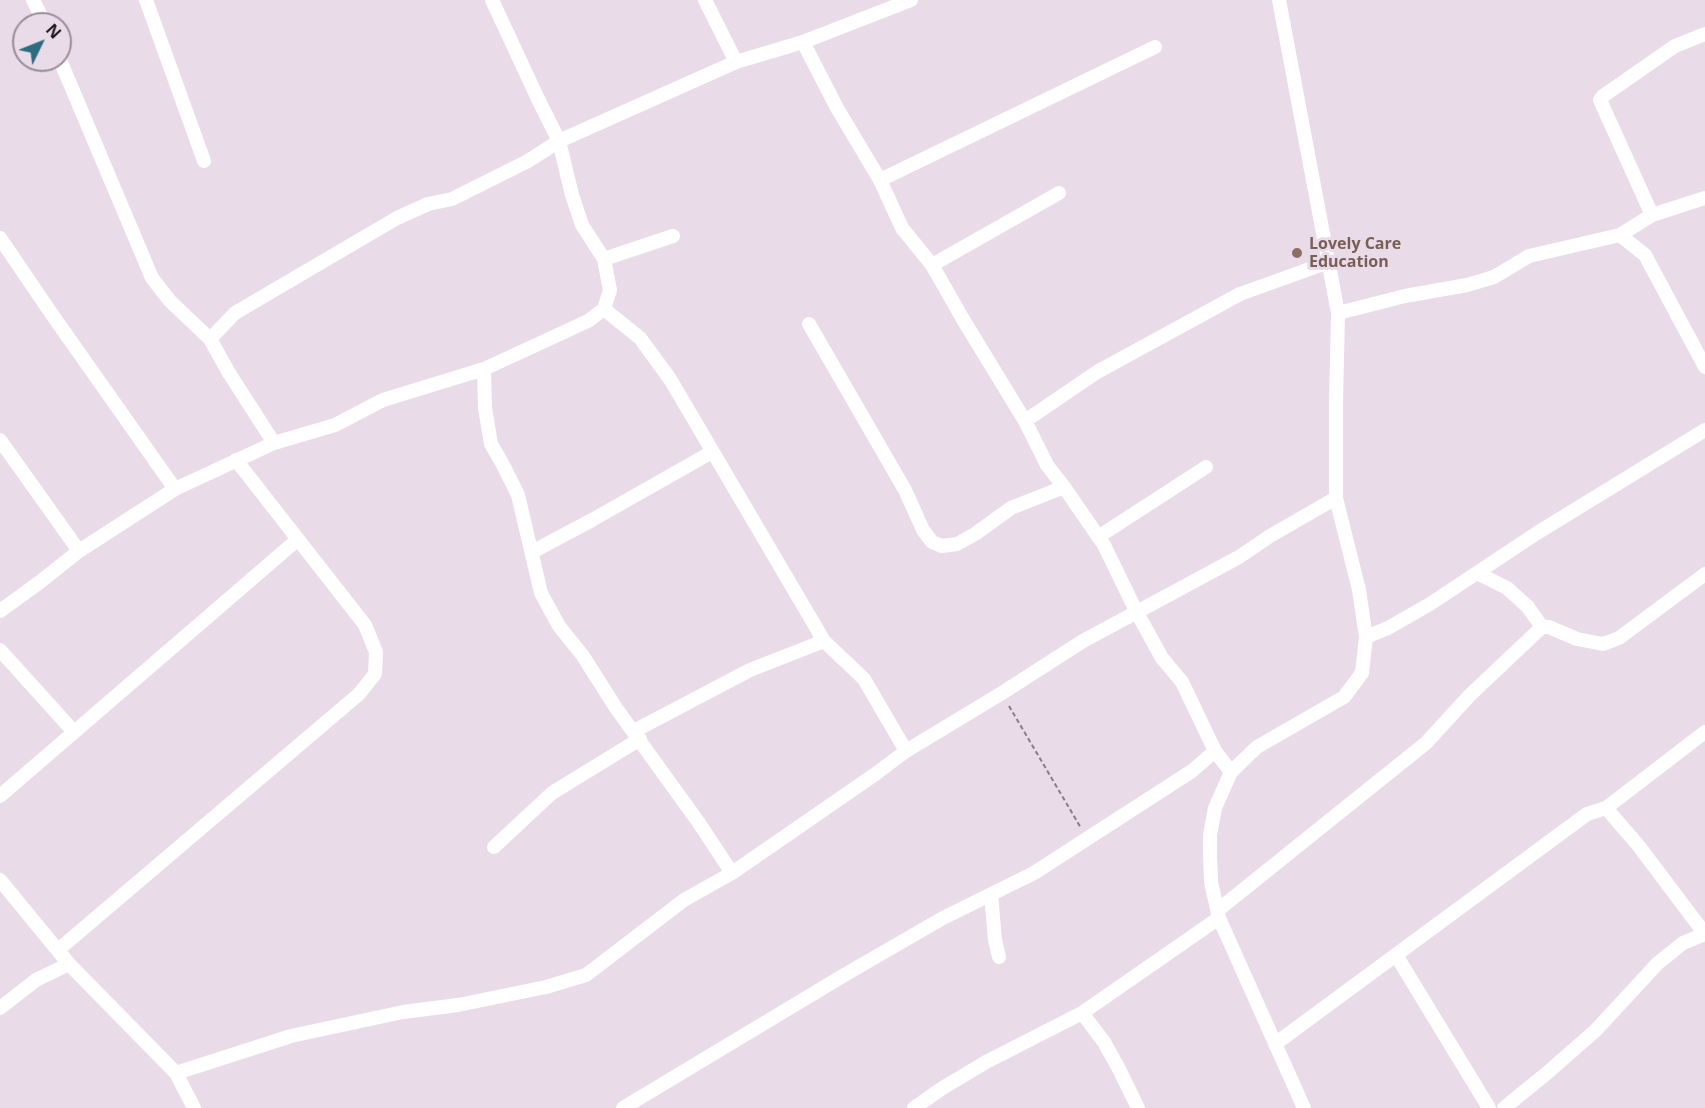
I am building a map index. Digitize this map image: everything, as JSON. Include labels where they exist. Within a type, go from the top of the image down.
[{"type":"street","points":[[146,0],[204,161]]},
{"type":"street","points":[[0,611],[79,551],[175,489],[274,443],[335,426],[383,400],[484,369],[588,321],[604,309],[610,290],[604,260],[582,225],[559,141],[492,0]]},
{"type":"street","points":[[705,0],[736,62]]},
{"type":"street","points":[[210,339],[235,313],[397,218],[428,204],[452,199],[487,183],[559,141],[736,62],[803,42],[912,0]]},
{"type":"street","points":[[1279,0],[1338,313],[1336,498],[1359,590],[1366,637],[1362,673],[1344,697],[1257,747],[1232,772],[1215,808],[1210,835],[1211,882],[1218,914],[1304,1108]]},
{"type":"street","points":[[1652,215],[1600,100],[1675,46],[1705,34]]},
{"type":"street","points":[[803,42],[837,108],[880,180],[902,228],[932,264],[1025,421],[1047,465],[1104,545],[1162,658],[1182,682],[1215,751],[1232,772]]},
{"type":"street","points":[[880,180],[1155,47]]},
{"type":"street","points":[[65,72],[152,278],[170,301],[210,339],[274,443]]},
{"type":"street","points":[[932,264],[1059,193]]},
{"type":"street","points":[[1338,313],[1494,277],[1529,256],[1620,235],[1652,215],[1705,198]]},
{"type":"street","points":[[1620,235],[1646,255],[1705,367]]},
{"type":"street","points":[[604,260],[673,236]]},
{"type":"street","points":[[0,238],[175,489]]},
{"type":"street","points":[[1025,421],[1097,372],[1240,294],[1329,262]]},
{"type":"street","points":[[604,309],[640,338],[670,379],[824,641],[864,679],[906,751]]},
{"type":"street","points":[[809,324],[905,490],[923,530],[932,542],[942,546],[957,544],[1011,508],[1064,487]]},
{"type":"street","points":[[484,369],[485,408],[491,444],[518,495],[545,602],[559,626],[583,656],[616,708],[699,822],[732,873]]},
{"type":"street","points":[[1366,637],[1388,628],[1430,604],[1581,505],[1705,430]]},
{"type":"street","points":[[0,440],[79,551]]},
{"type":"street","points":[[532,552],[712,452]]},
{"type":"street","points":[[58,950],[359,694],[375,674],[376,652],[365,625],[236,460]]},
{"type":"street","points":[[1098,537],[1206,467]]},
{"type":"street","points":[[176,1073],[291,1036],[403,1012],[458,1005],[546,987],[586,975],[684,900],[732,873],[906,751],[1083,641],[1239,557],[1270,536],[1336,498]]},
{"type":"street","points":[[0,796],[297,540]]},
{"type":"street","points":[[1476,573],[1507,588],[1528,607],[1542,627]]},
{"type":"street","points":[[914,1108],[986,1062],[1082,1013],[1218,914],[1426,743],[1470,694],[1542,627],[1549,627],[1577,639],[1603,644],[1619,638],[1705,574]]},
{"type":"street","points":[[494,848],[552,793],[637,735],[750,670],[824,641]]},
{"type":"street","points":[[0,650],[74,732]]},
{"type":"street","points":[[1275,1044],[1587,814],[1606,808],[1705,732]]},
{"type":"street","points":[[623,1108],[943,918],[1034,873],[1192,771],[1215,751]]},
{"type":"street","points":[[1504,1108],[1596,1030],[1658,963],[1683,943],[1705,934],[1638,845],[1606,808]]},
{"type":"street","points":[[0,880],[69,964],[176,1073],[194,1108]]},
{"type":"street","points":[[991,894],[999,957]]},
{"type":"street","points":[[1396,955],[1489,1108]]},
{"type":"street","points":[[0,1008],[36,980],[69,964]]},
{"type":"street","points":[[1082,1013],[1104,1042],[1138,1108]]},
{"type":"path","points":[[1002,693],[1088,839]]},
{"type":"place","name":"Lovely Care Education","points":[[1297,253]]}]
